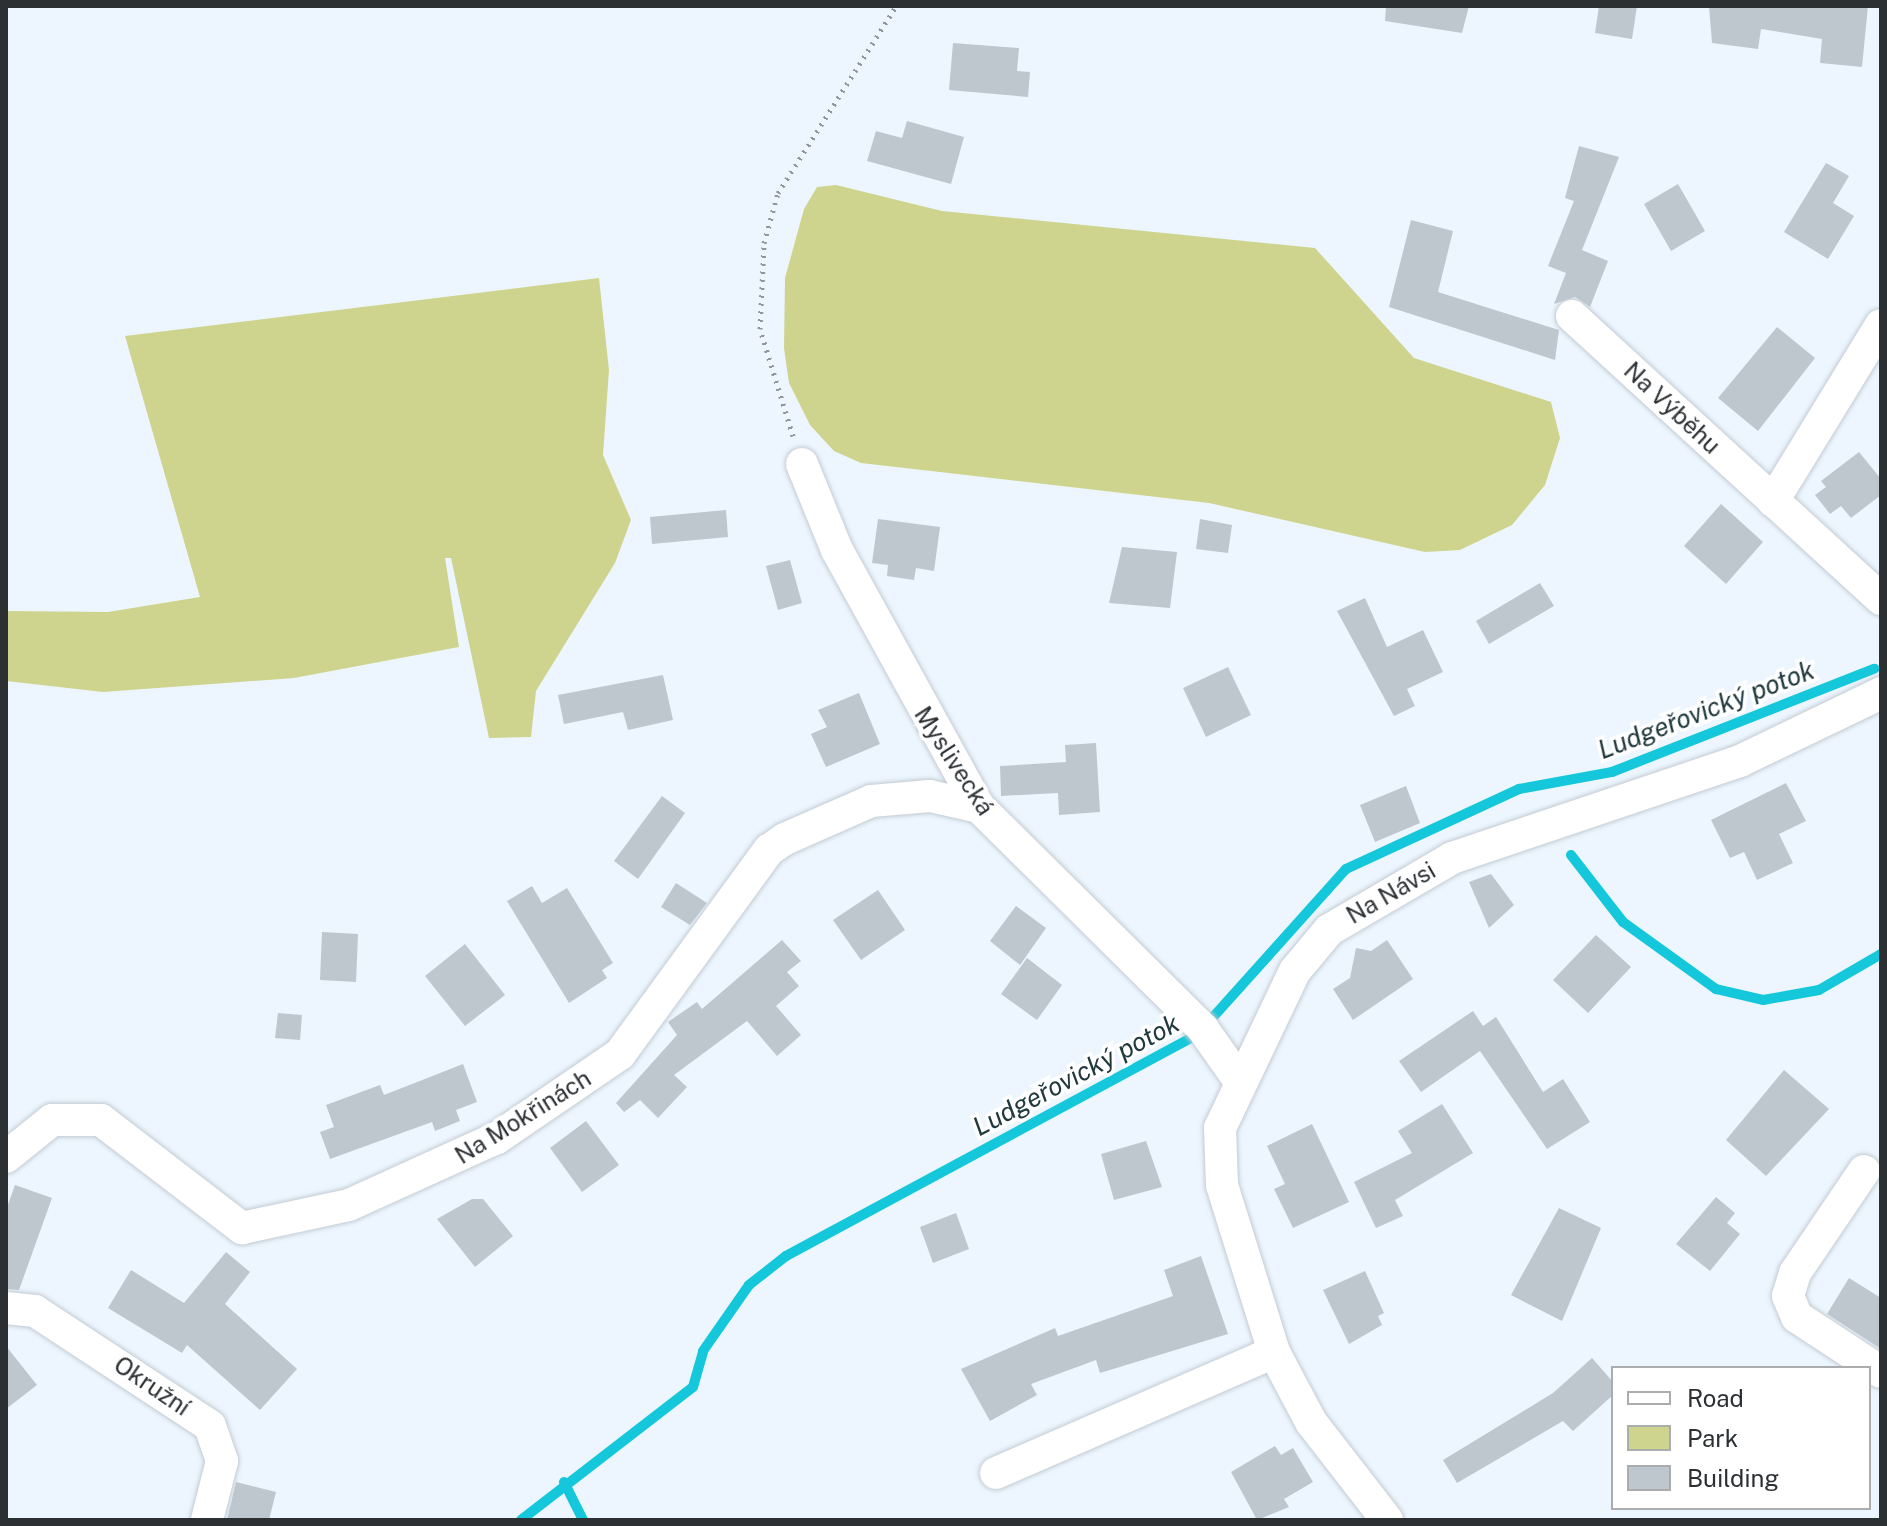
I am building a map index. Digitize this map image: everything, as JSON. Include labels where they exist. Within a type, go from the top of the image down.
[{"type":"street","name":"Na Výběhu","points":[[1572,316],[1881,599]]},
{"type":"street","points":[[1773,501],[1881,325]]},
{"type":"street","name":"Myslivecká","points":[[802,464],[844,563],[979,807],[1203,1029],[1239,1080]]},
{"type":"street","name":"Na Návsi","points":[[1387,1520],[1311,1422],[1274,1352],[1222,1185],[1220,1128],[1239,1080],[1295,971],[1329,930],[1452,858],[1740,761],[1881,693]]},
{"type":"street","name":"Na Mokřinách","points":[[6,1157],[52,1120],[89,1118],[101,1120],[242,1228],[349,1205],[497,1138],[620,1054],[769,850],[785,839],[871,801],[930,796],[979,807]]},
{"type":"street","points":[[1864,1171],[1795,1273],[1788,1296],[1797,1317],[1881,1372]]},
{"type":"street","name":"Okružní","points":[[6,1308],[35,1311],[210,1426],[222,1461],[207,1520]]},
{"type":"street","points":[[996,1473],[1274,1352]]},
{"type":"path","points":[[802,464],[760,329],[764,243],[778,193],[896,6]]},
{"type":"green space","points":[[836,185],[942,211],[1315,248],[1414,358],[1551,402],[1560,438],[1545,485],[1512,525],[1460,550],[1425,552],[1209,503],[861,463],[834,451],[810,425],[789,383],[784,348],[785,278],[804,209],[817,187]]},
{"type":"green space","points":[[599,278],[609,370],[603,455],[631,520],[615,563],[536,691],[531,737],[489,738],[451,558],[445,558],[459,647],[294,678],[103,692],[6,681],[6,611],[108,612],[200,597],[125,336]]},
{"type":"building","points":[[1386,6],[1469,6],[1462,33],[1385,21]]},
{"type":"building","points":[[1599,6],[1637,6],[1632,39],[1595,33]]},
{"type":"building","points":[[1709,6],[1868,6],[1862,67],[1820,63],[1822,39],[1761,29],[1758,49],[1712,43]]},
{"type":"building","points":[[953,43],[1019,48],[1017,71],[1030,72],[1028,97],[949,90]]},
{"type":"building","points":[[907,121],[964,137],[951,184],[867,161],[876,131],[902,138]]},
{"type":"building","points":[[1579,146],[1619,157],[1582,250],[1608,261],[1590,307],[1575,297],[1554,304],[1566,273],[1548,266],[1574,201],[1565,198]]},
{"type":"building","points":[[1826,163],[1849,176],[1833,203],[1854,216],[1828,259],[1784,232]]},
{"type":"building","points":[[1678,184],[1705,231],[1671,251],[1644,204]]},
{"type":"building","points":[[1411,220],[1453,231],[1438,292],[1559,330],[1555,360],[1389,307]]},
{"type":"building","points":[[1777,327],[1815,358],[1758,431],[1718,398]]},
{"type":"building","points":[[1859,452],[1881,479],[1881,495],[1851,518],[1841,506],[1830,514],[1815,495],[1826,487],[1821,481]]},
{"type":"building","points":[[1721,504],[1763,542],[1726,584],[1684,546]]},
{"type":"building","points":[[726,510],[728,537],[652,544],[650,517]]},
{"type":"building","points":[[878,519],[940,527],[934,571],[916,568],[914,580],[887,576],[888,565],[872,563]]},
{"type":"building","points":[[1200,519],[1232,525],[1228,553],[1196,549]]},
{"type":"building","points":[[1122,547],[1177,552],[1170,608],[1109,603]]},
{"type":"building","points":[[790,560],[802,603],[778,610],[766,566]]},
{"type":"building","points":[[1540,583],[1554,606],[1489,644],[1476,621]]},
{"type":"building","points":[[1365,598],[1387,647],[1423,630],[1443,672],[1407,689],[1415,706],[1394,716],[1337,611]]},
{"type":"building","points":[[1228,667],[1251,715],[1206,737],[1183,688]]},
{"type":"building","points":[[663,675],[673,720],[628,730],[623,712],[564,724],[558,695]]},
{"type":"building","points":[[859,693],[880,744],[826,767],[811,734],[827,727],[818,710]]},
{"type":"building","points":[[1096,743],[1100,812],[1059,815],[1058,793],[1001,796],[1000,766],[1066,762],[1065,745]]},
{"type":"building","points":[[1786,783],[1806,821],[1779,834],[1793,863],[1757,880],[1744,852],[1730,858],[1711,820]]},
{"type":"building","points":[[1406,786],[1420,823],[1375,842],[1360,805]]},
{"type":"building","points":[[662,796],[685,813],[638,879],[614,861]]},
{"type":"building","points":[[1491,874],[1514,905],[1489,928],[1469,882]]},
{"type":"building","points":[[676,883],[707,903],[690,925],[661,907]]},
{"type":"building","points":[[532,886],[542,903],[567,888],[613,963],[602,970],[607,978],[569,1003],[507,901]]},
{"type":"building","points":[[878,890],[905,930],[861,960],[833,920]]},
{"type":"building","points":[[1016,906],[1046,928],[1020,965],[990,941]]},
{"type":"building","points":[[322,932],[358,934],[356,982],[320,980]]},
{"type":"building","points":[[1596,935],[1631,967],[1588,1013],[1553,980]]},
{"type":"building","points":[[782,940],[801,961],[787,972],[799,986],[776,1006],[801,1035],[777,1056],[747,1021],[674,1075],[687,1087],[658,1118],[640,1100],[624,1112],[616,1103],[677,1035],[668,1022],[697,1002],[702,1009]]},
{"type":"building","points":[[1387,940],[1413,979],[1353,1020],[1333,989],[1350,978],[1356,948],[1371,951]]},
{"type":"building","points":[[465,944],[505,995],[465,1026],[425,976]]},
{"type":"building","points":[[1027,958],[1062,985],[1037,1020],[1001,994]]},
{"type":"building","points":[[1473,1011],[1483,1026],[1496,1017],[1543,1092],[1563,1079],[1590,1122],[1547,1149],[1480,1051],[1421,1092],[1399,1061]]},
{"type":"building","points":[[278,1013],[302,1015],[300,1040],[275,1038]]},
{"type":"building","points":[[463,1064],[477,1102],[456,1110],[460,1121],[435,1131],[432,1122],[330,1159],[320,1132],[334,1127],[326,1105],[380,1085],[384,1095]]},
{"type":"building","points":[[1784,1070],[1829,1109],[1766,1176],[1726,1140]]},
{"type":"building","points":[[1442,1104],[1473,1153],[1395,1200],[1403,1216],[1376,1228],[1354,1182],[1412,1153],[1398,1131]]},
{"type":"building","points":[[586,1121],[619,1165],[582,1192],[550,1148]]},
{"type":"building","points":[[1312,1124],[1349,1202],[1293,1228],[1274,1189],[1285,1184],[1267,1146]]},
{"type":"building","points":[[1146,1141],[1162,1187],[1114,1200],[1101,1154]]},
{"type":"building","points":[[15,1185],[52,1198],[19,1290],[6,1289],[6,1210]]},
{"type":"building","points":[[1716,1197],[1735,1213],[1727,1223],[1740,1234],[1710,1271],[1676,1244]]},
{"type":"building","points":[[472,1199],[483,1199],[513,1236],[475,1267],[437,1219]]},
{"type":"building","points":[[1559,1208],[1601,1228],[1562,1321],[1511,1295]]},
{"type":"building","points":[[956,1213],[969,1249],[933,1263],[920,1227]]},
{"type":"building","points":[[226,1252],[250,1272],[225,1304],[297,1369],[260,1410],[187,1345],[182,1353],[108,1308],[131,1270],[184,1303]]},
{"type":"building","points":[[1201,1256],[1228,1334],[1100,1373],[1096,1360],[1031,1384],[1037,1395],[990,1421],[961,1369],[1055,1328],[1058,1336],[1173,1296],[1164,1270]]},
{"type":"building","points":[[1365,1271],[1384,1313],[1378,1316],[1382,1325],[1349,1344],[1323,1290]]},
{"type":"building","points":[[1849,1278],[1881,1298],[1881,1349],[1827,1314]]},
{"type":"building","points":[[6,1346],[37,1385],[6,1409]]},
{"type":"building","points":[[1592,1358],[1611,1380],[1611,1397],[1573,1431],[1563,1421],[1457,1483],[1443,1460],[1553,1393]]},
{"type":"building","points":[[1275,1446],[1281,1455],[1293,1448],[1313,1482],[1284,1499],[1289,1507],[1257,1520],[1231,1472]]},
{"type":"building","points":[[236,1482],[276,1492],[269,1520],[227,1520]]},
{"type":"waterway","name":"Ludgeřovický potok","points":[[521,1520],[693,1387],[703,1351],[749,1285],[786,1256],[1197,1035],[1346,869],[1519,789],[1612,772],[1874,669]]},
{"type":"waterway","points":[[1571,855],[1623,922],[1716,989],[1763,1000],[1819,990],[1881,954]]},
{"type":"waterway","points":[[564,1482],[583,1520]]}]
